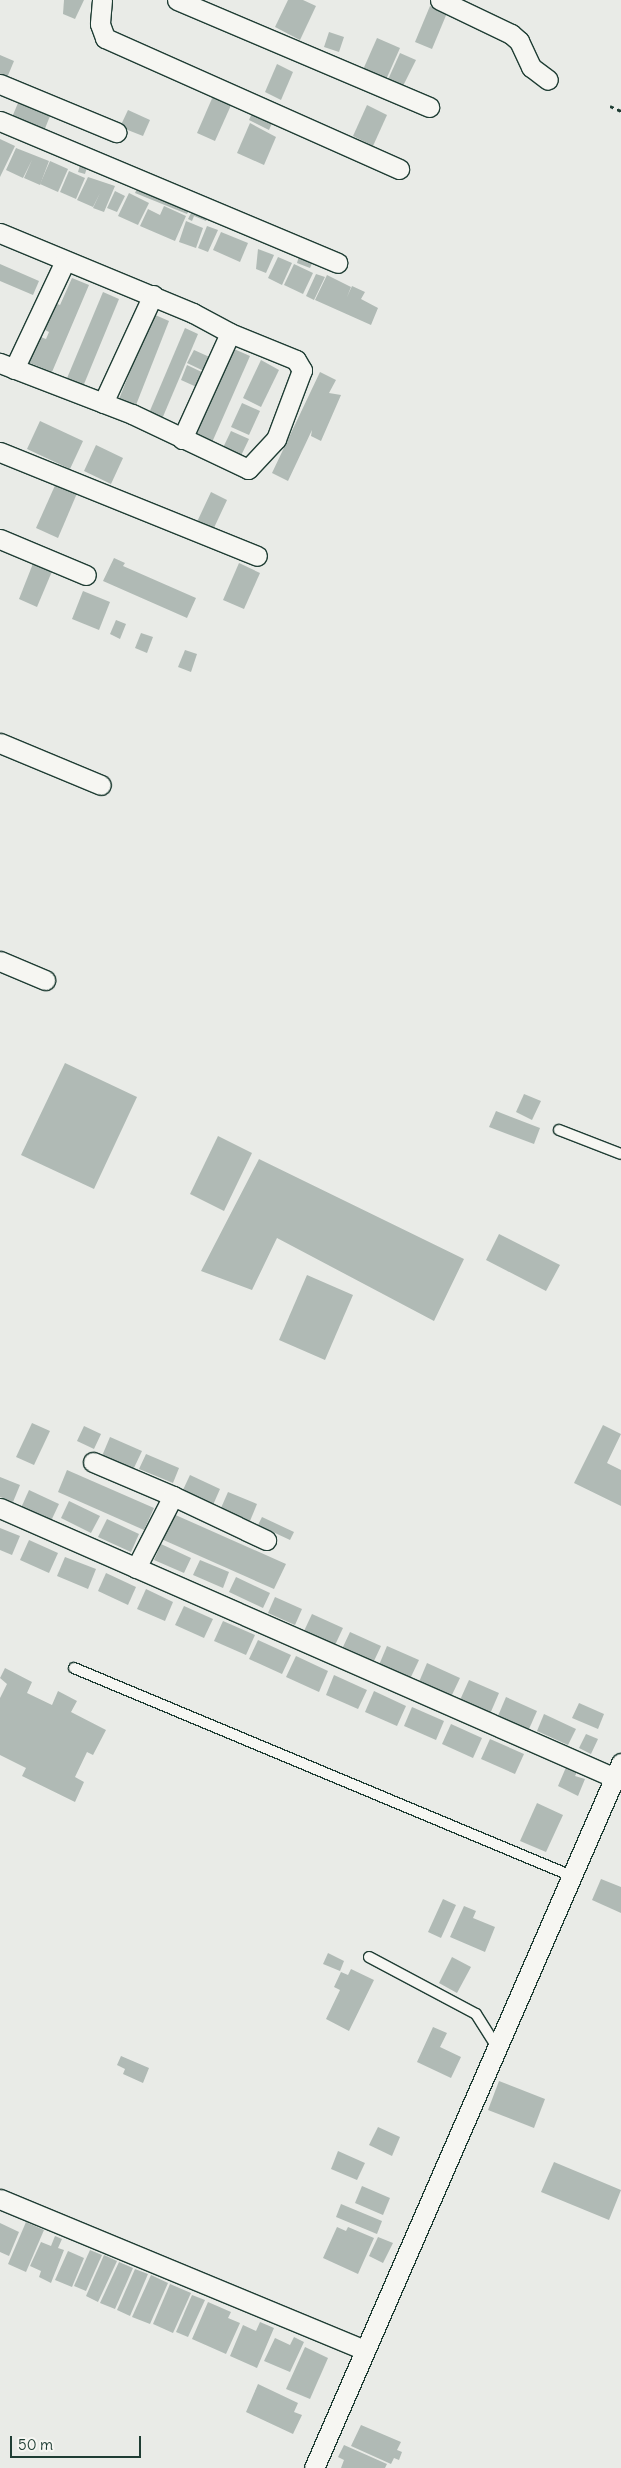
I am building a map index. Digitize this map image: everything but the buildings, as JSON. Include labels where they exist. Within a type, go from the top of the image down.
[{"type":"street","points":[[102,0],[100,24],[105,38],[399,169]]},
{"type":"street","points":[[177,0],[429,107]]},
{"type":"street","points":[[440,0],[511,34],[519,41],[531,67],[548,80]]},
{"type":"street","points":[[0,84],[116,132]]},
{"type":"street","points":[[0,121],[337,263]]},
{"type":"street","points":[[0,233],[153,295],[230,333],[296,360],[302,366],[276,440],[248,469],[103,403],[7,366],[65,260]]},
{"type":"street","points":[[103,403],[153,295]]},
{"type":"street","points":[[182,439],[230,333]]},
{"type":"street","points":[[0,452],[257,556]]},
{"type":"street","points":[[0,539],[86,575]]},
{"type":"street","points":[[0,743],[100,785]]},
{"type":"street","points":[[0,961],[45,980]]},
{"type":"street","points":[[93,1462],[173,1496],[266,1540]]},
{"type":"street","points":[[136,1568],[173,1496]]},
{"type":"street","points":[[0,1508],[136,1568],[618,1771],[574,1877],[314,2468]]},
{"type":"street","points":[[0,2199],[366,2350]]},
{"type":"lane","points":[[559,1130],[621,1154]]},
{"type":"lane","points":[[74,1668],[574,1877]]},
{"type":"lane","points":[[369,1957],[476,2014],[498,2050]]},
{"type":"path","points":[[610,106],[621,111]]}]
